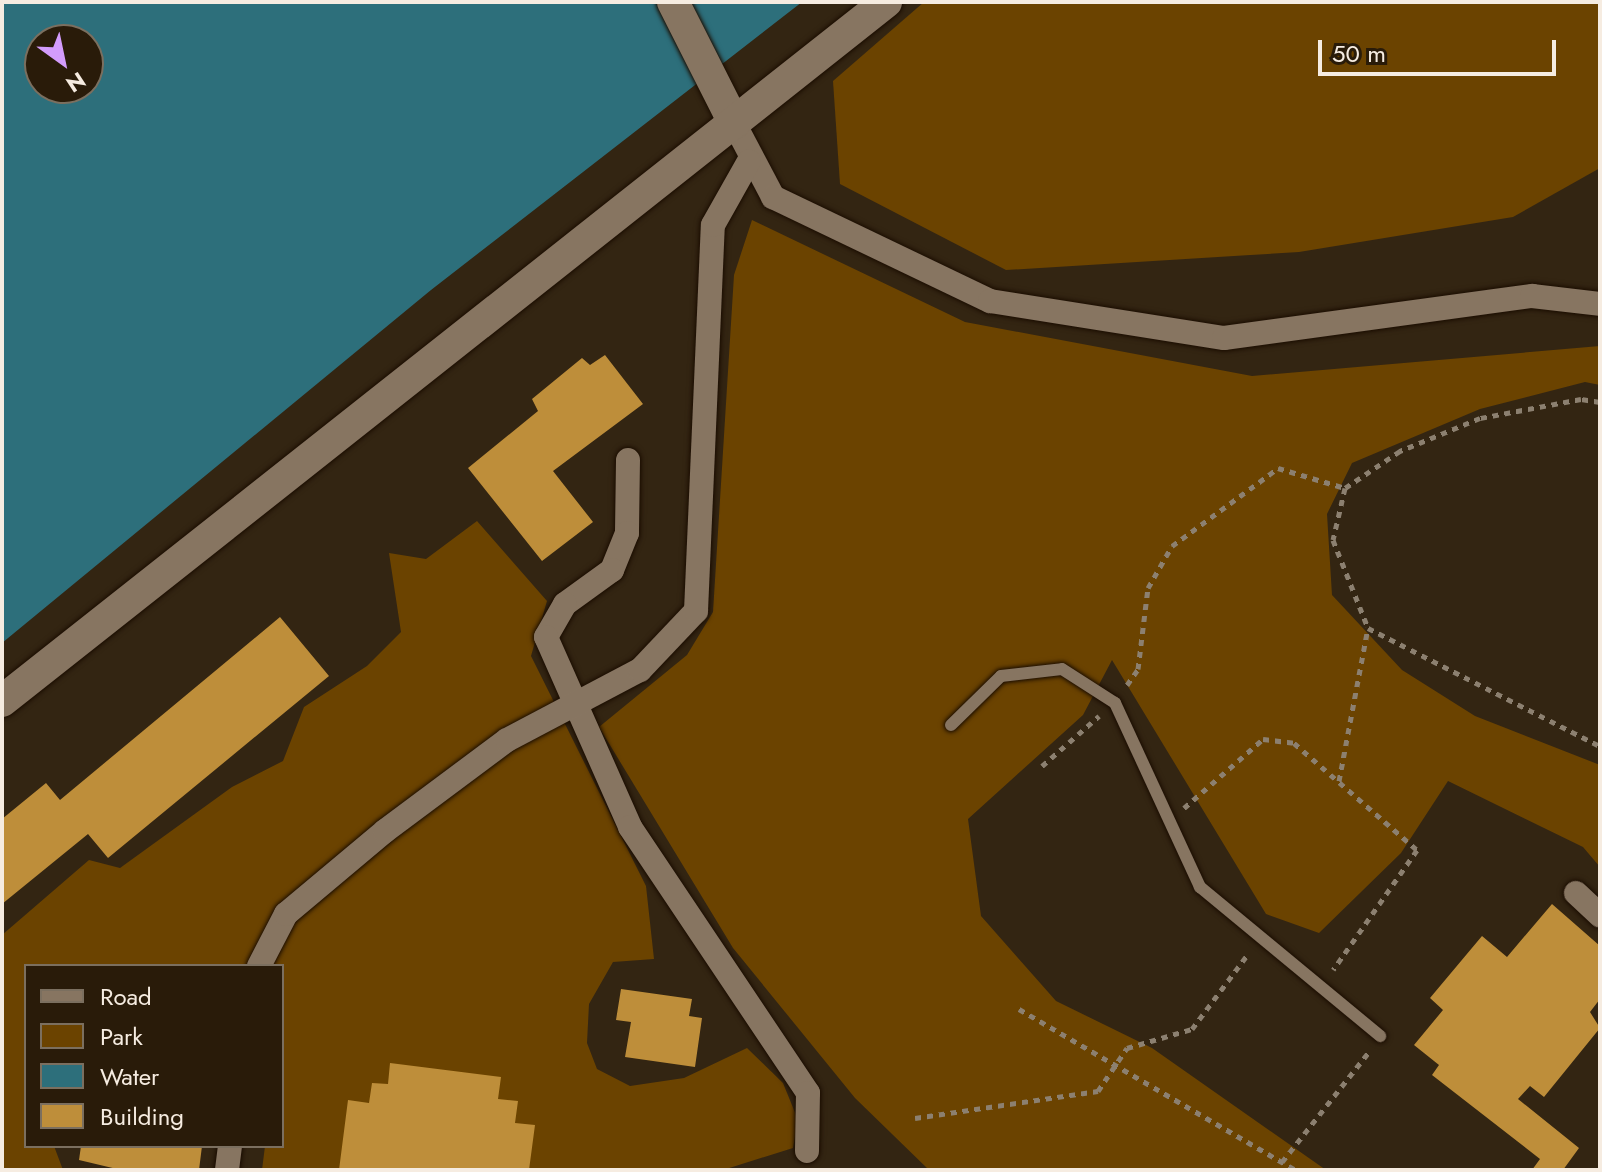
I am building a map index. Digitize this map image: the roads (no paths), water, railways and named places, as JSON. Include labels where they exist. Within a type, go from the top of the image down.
[{"type":"street","points":[[673,2],[734,123],[749,161],[773,197],[990,301],[1224,338],[1532,296],[1600,304]]},
{"type":"street","points":[[2,701],[886,2]]},
{"type":"street","points":[[260,964],[286,914],[385,831],[507,740],[640,670],[696,611],[713,225],[749,161]]},
{"type":"street","points":[[628,460],[627,533],[612,570],[565,604],[546,637],[572,706],[630,827],[808,1093],[807,1151]]},
{"type":"street","points":[[1576,893],[1600,915]]},
{"type":"street","points":[[227,1170],[230,1148]]},
{"type":"lane","points":[[951,725],[1001,676],[1062,669],[1115,703],[1200,887],[1380,1036]]},
{"type":"water","points":[[2,2],[802,2],[431,290],[2,643]]}]
